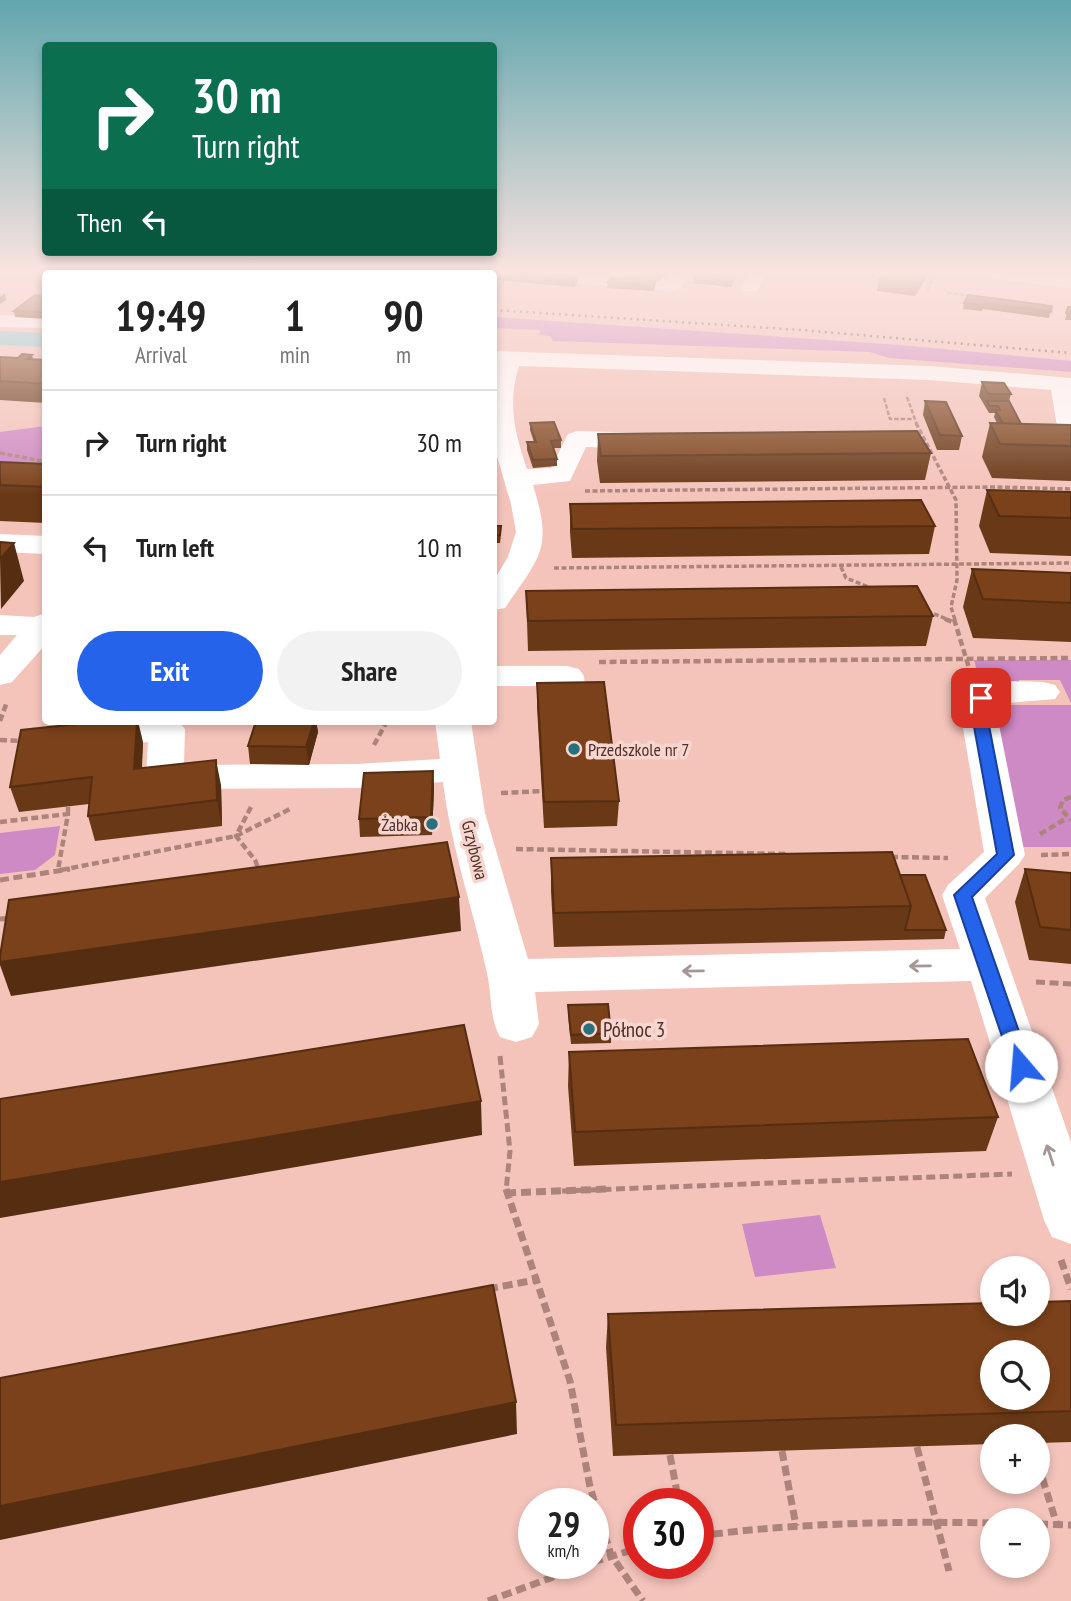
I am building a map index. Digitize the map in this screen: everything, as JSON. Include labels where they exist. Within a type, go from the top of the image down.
[{"type":"street","points":[[497,597],[522,563],[530,540],[528,517],[518,478],[498,418],[502,358],[958,374],[1066,384],[1071,432]]},
{"type":"street","points":[[719,365],[719,393]]},
{"type":"street","points":[[528,517],[571,483],[577,439],[678,441]]},
{"type":"street","points":[[518,478],[571,483]]},
{"type":"street","points":[[0,544],[42,545]]},
{"type":"street","points":[[0,625],[42,625]]},
{"type":"street","points":[[0,675],[42,627]]},
{"type":"street","points":[[497,676],[567,676],[569,701]]},
{"type":"street","points":[[1043,692],[993,694],[981,698],[978,710],[1005,855],[963,895],[1071,1220]]},
{"type":"street","name":"Grzybowa","points":[[454,725],[475,854],[510,976],[516,1024]]},
{"type":"street","points":[[17,741],[167,729],[165,777],[357,776],[460,769]]},
{"type":"street","points":[[510,976],[988,964]]},
{"type":"path","points":[[884,398],[890,419],[914,419],[956,500],[957,580],[951,607],[971,671]]},
{"type":"path","points":[[917,450],[930,452]]},
{"type":"path","points":[[0,453],[42,461]]},
{"type":"path","points":[[571,483],[1071,489]]},
{"type":"path","points":[[547,568],[1071,563]]},
{"type":"path","points":[[841,567],[846,578],[883,593]]},
{"type":"path","points":[[919,608],[956,623]]},
{"type":"path","points":[[590,662],[1071,658]]},
{"type":"path","points":[[357,776],[385,725]]},
{"type":"path","points":[[497,797],[497,793],[542,792]]},
{"type":"path","points":[[1071,797],[1063,800],[1060,808],[1071,820]]},
{"type":"path","points":[[58,872],[68,807]]},
{"type":"path","points":[[0,880],[58,872],[236,836],[295,807]]},
{"type":"path","points":[[0,822],[68,814]]},
{"type":"path","points":[[236,836],[255,860],[260,873]]},
{"type":"path","points":[[504,849],[799,854]]},
{"type":"path","points":[[878,856],[985,859],[1005,855],[1071,854]]},
{"type":"path","points":[[0,919],[13,918]]},
{"type":"path","points":[[516,1024],[497,1032],[510,1151],[506,1193],[570,1381],[590,1487],[611,1555],[643,1601]]},
{"type":"path","points":[[506,1193],[1018,1174]]},
{"type":"path","points":[[480,1290],[535,1280]]},
{"type":"path","points":[[917,1447],[949,1571]]},
{"type":"path","points":[[782,1451],[796,1526]]},
{"type":"path","points":[[670,1455],[676,1488]]},
{"type":"path","points":[[1047,1494],[1057,1525]]},
{"type":"path","points":[[714,1534],[796,1526],[934,1521],[980,1523]]},
{"type":"path","points":[[1050,1525],[1071,1525]]},
{"type":"path","points":[[611,1555],[623,1552]]},
{"type":"path","points":[[488,1601],[547,1579]]},
{"type":"shaded area","points":[[718,347],[918,347],[1071,361],[1071,372],[889,358],[870,352]]},
{"type":"shaded area","points":[[42,426],[42,494],[0,493],[0,432]]},
{"type":"shaded area","points":[[974,660],[1071,660],[1071,703],[1060,680],[1019,680],[1021,689],[982,689]]},
{"type":"shaded area","points":[[998,705],[1071,705],[1071,847],[1020,847],[993,712]]},
{"type":"shaded area","points":[[60,826],[55,855],[35,870],[0,874],[0,833]]},
{"type":"shaded area","points":[[820,1215],[836,1268],[755,1277],[742,1224]]},
{"type":"building","points":[[22,354],[32,355],[27,359],[42,360],[42,384],[0,381],[0,357],[18,358]]},
{"type":"building","points":[[982,382],[1004,383],[1011,394],[988,394]]},
{"type":"building","points":[[925,401],[946,402],[962,436],[940,435]]},
{"type":"building","points":[[987,401],[1009,401],[1021,424],[1003,423],[995,410],[1000,410],[998,406],[990,406]]},
{"type":"building","points":[[554,422],[561,440],[551,441],[557,459],[533,460],[527,442],[536,442],[530,423]]},
{"type":"building","points":[[990,423],[1071,425],[1071,446],[1000,444]]},
{"type":"building","points":[[917,431],[931,453],[601,456],[598,434]]},
{"type":"building","points":[[0,462],[42,464],[42,487],[0,485]]},
{"type":"building","points":[[987,490],[1071,492],[1071,518],[999,516]]},
{"type":"building","points":[[921,500],[935,526],[572,529],[570,504]]},
{"type":"building","points":[[497,526],[501,526],[500,535],[497,535]]},
{"type":"building","points":[[0,542],[14,543],[0,559]]},
{"type":"building","points":[[972,569],[1071,573],[1071,603],[983,599]]},
{"type":"building","points":[[917,586],[933,616],[528,621],[526,591]]},
{"type":"building","name":"Przedszkole nr 7","points":[[604,682],[619,801],[544,802],[537,683]]},
{"type":"building","points":[[68,725],[137,725],[134,769],[216,760],[217,800],[88,816],[92,777],[10,787],[21,730]]},
{"type":"building","points":[[255,725],[313,725],[306,747],[248,746]]},
{"type":"building","points":[[433,771],[431,817],[359,819],[364,773]]},
{"type":"building","points":[[447,842],[459,897],[0,962],[9,900]]},
{"type":"building","points":[[892,852],[911,906],[554,913],[551,858]]},
{"type":"building","points":[[1025,869],[1071,873],[1071,930],[1040,927]]},
{"type":"building","points":[[900,875],[925,875],[946,930],[905,930],[911,906]]},
{"type":"building","name":"Północ 3","points":[[608,1004],[611,1033],[571,1035],[568,1005]]},
{"type":"building","points":[[464,1025],[481,1101],[0,1182],[0,1099]]},
{"type":"building","points":[[968,1039],[998,1117],[575,1132],[569,1052]]},
{"type":"building","points":[[493,1285],[516,1402],[0,1506],[0,1378]]},
{"type":"building","points":[[1071,1301],[1071,1411],[616,1425],[608,1314],[980,1303],[980,1326],[1050,1326],[1050,1302]]},
{"type":"railway","points":[[997,347],[1071,353]]},
{"type":"place","name":"Przedszkole nr 7","points":[[574,749]]},
{"type":"place","name":"Żabka","points":[[432,824]]},
{"type":"place","name":"Północ 3","points":[[589,1029]]},
{"type":"route","points":[[981,698],[978,710],[1005,855],[963,895],[1021,1066]]}]
